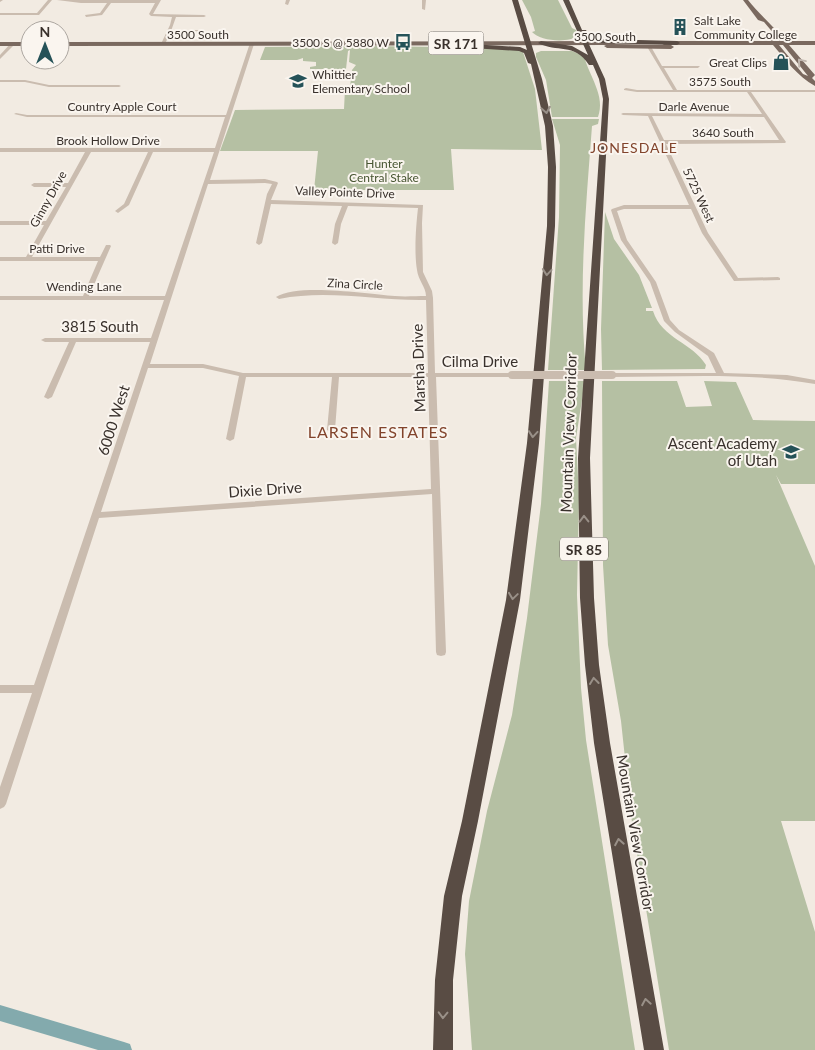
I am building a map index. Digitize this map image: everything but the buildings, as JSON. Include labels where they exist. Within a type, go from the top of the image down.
[{"type":"highway","name":"Mountain View Corridor","points":[[566,0],[603,82],[606,112],[584,458],[586,589],[592,665],[602,744],[654,1050]]},
{"type":"highway","name":"Mountain View Corridor","points":[[443,1050],[444,980],[453,896],[470,822],[512,600],[533,443],[552,205],[552,166],[548,126],[533,47],[516,4]]},
{"type":"highway","points":[[516,4],[515,11],[523,38],[516,43]]},
{"type":"highway","points":[[516,4],[524,14],[531,34],[586,55],[596,74],[603,82]]},
{"type":"highway","points":[[573,14],[579,19],[587,38],[592,40],[677,43]]},
{"type":"highway","points":[[533,47],[586,43]]},
{"type":"highway","points":[[533,47],[538,50],[558,45],[586,43]]},
{"type":"highway","points":[[471,46],[524,50],[528,53],[539,79]]},
{"type":"main road","points":[[746,0],[760,19],[766,21],[812,75],[809,78]]},
{"type":"main road","points":[[760,19],[756,21],[762,28]]},
{"type":"main road","points":[[767,34],[801,75],[809,78],[815,84]]},
{"type":"main road","name":"3500 South","points":[[70,44],[516,43],[533,47]]},
{"type":"main road","name":"3500 South","points":[[586,43],[776,45]]},
{"type":"main road","name":"3500 South","points":[[586,43],[648,46],[815,43]]},
{"type":"main road","points":[[0,44],[20,44]]},
{"type":"main road","name":"3500 South","points":[[396,44],[533,47]]},
{"type":"main road","name":"3500 South","points":[[786,45],[815,47]]},
{"type":"street","points":[[0,14],[38,14],[50,0]]},
{"type":"street","points":[[59,0],[158,1],[151,15],[204,16]]},
{"type":"street","points":[[424,0],[424,8]]},
{"type":"street","points":[[86,16],[101,14],[110,2]]},
{"type":"street","points":[[163,44],[173,24],[174,15]]},
{"type":"street","points":[[168,32],[198,32]]},
{"type":"street","points":[[0,58],[13,44]]},
{"type":"street","name":"6000 West","points":[[0,804],[252,44]]},
{"type":"street","points":[[648,46],[676,91]]},
{"type":"street","points":[[662,67],[698,67]]},
{"type":"street","points":[[0,81],[25,81],[49,86],[119,86]]},
{"type":"street","name":"3575 South","points":[[626,89],[637,91],[815,91]]},
{"type":"street","points":[[748,91],[765,116]]},
{"type":"street","name":"Country Apple Court","points":[[16,114],[25,116],[228,116]]},
{"type":"street","name":"Darle Avenue","points":[[623,114],[650,116],[765,116]]},
{"type":"street","name":"5725 West","points":[[650,116],[709,240],[736,280]]},
{"type":"street","name":"3640 South","points":[[662,142],[783,142],[765,116]]},
{"type":"street","name":"Brook Hollow Drive","points":[[0,150],[217,150]]},
{"type":"street","name":"Ginny Drive","points":[[28,259],[89,150]]},
{"type":"street","points":[[118,211],[126,205],[151,150]]},
{"type":"street","points":[[206,182],[274,182],[259,243]]},
{"type":"street","points":[[34,185],[69,185]]},
{"type":"street","name":"Valley Pointe Drive","points":[[268,202],[421,206]]},
{"type":"street","points":[[335,243],[338,224],[345,205]]},
{"type":"street","name":"Marsha Drive","points":[[421,206],[419,223],[420,272],[429,289],[430,298],[441,652]]},
{"type":"street","points":[[693,207],[616,208],[614,212],[624,240],[652,282],[668,321],[677,331],[707,351],[716,362],[721,375]]},
{"type":"street","points":[[0,223],[48,223]]},
{"type":"street","points":[[103,259],[108,246]]},
{"type":"street","name":"Patti Drive","points":[[0,259],[103,259],[85,298]]},
{"type":"street","points":[[736,280],[778,279]]},
{"type":"street","name":"Zina Circle","points":[[278,297],[295,293],[355,293],[390,297],[430,298]]},
{"type":"street","name":"Wending Lane","points":[[0,298],[168,298]]},
{"type":"street","name":"3815 South","points":[[46,340],[154,340]]},
{"type":"street","points":[[48,397],[73,340]]},
{"type":"street","name":"Cilma Drive","points":[[145,366],[207,367],[243,375],[721,375],[775,376],[815,382]]},
{"type":"street","points":[[230,439],[243,375]]},
{"type":"street","points":[[331,430],[336,375]]},
{"type":"street","name":"Dixie Drive","points":[[96,515],[436,491]]},
{"type":"street","points":[[0,689],[38,689]]},
{"type":"green space","points":[[522,0],[558,0],[572,28],[576,30],[578,35],[568,40],[555,40],[541,38],[536,35],[532,32],[535,31],[531,17]]},
{"type":"green space","name":"Hunter Central Stake","points":[[265,47],[513,48],[523,52],[535,89],[542,150],[451,149],[454,190],[314,190],[318,151],[220,151],[235,110],[344,109],[345,89],[350,87],[352,70],[356,65],[349,62],[350,50],[348,51],[346,69],[310,69],[310,67],[316,66],[316,62],[303,61],[303,58],[297,60],[260,60]]},
{"type":"green space","points":[[541,51],[572,51],[584,56],[600,101],[598,117],[552,117],[546,80],[536,57],[536,53]]},
{"type":"green space","points":[[552,119],[599,119],[598,124],[592,126],[587,186],[583,278],[586,370],[548,370],[559,217],[560,145]]},
{"type":"green space","points":[[605,212],[614,239],[639,275],[652,308],[646,308],[646,311],[653,311],[663,328],[700,357],[706,365],[705,369],[602,370],[601,329]]},
{"type":"green space","points":[[549,381],[585,381],[576,438],[579,497],[577,595],[581,688],[586,740],[635,1050],[472,1050],[465,954],[469,901],[487,811],[512,715],[527,618],[541,504]]},
{"type":"green space","points":[[602,381],[677,381],[686,407],[712,406],[704,381],[736,382],[753,420],[815,421],[815,484],[781,484],[776,475],[815,566],[815,821],[781,821],[815,932],[815,1050],[669,1050],[632,823],[621,721],[608,645],[603,565]]},
{"type":"waterway","points":[[0,1013],[124,1050]]},
{"type":"place","name":"Salt Lake Community College","points":[[680,27]]},
{"type":"place","name":"3500 S @ 5880 W","points":[[403,42]]},
{"type":"place","name":"Great Clips","points":[[781,62]]},
{"type":"place","name":"Whittier Elementary School","points":[[298,81]]},
{"type":"place","name":"Ascent Academy of Utah","points":[[791,452]]},
{"type":"district","name":"JONESDALE","points":[[634,147]]},
{"type":"district","name":"LARSEN ESTATES","points":[[378,431]]}]
